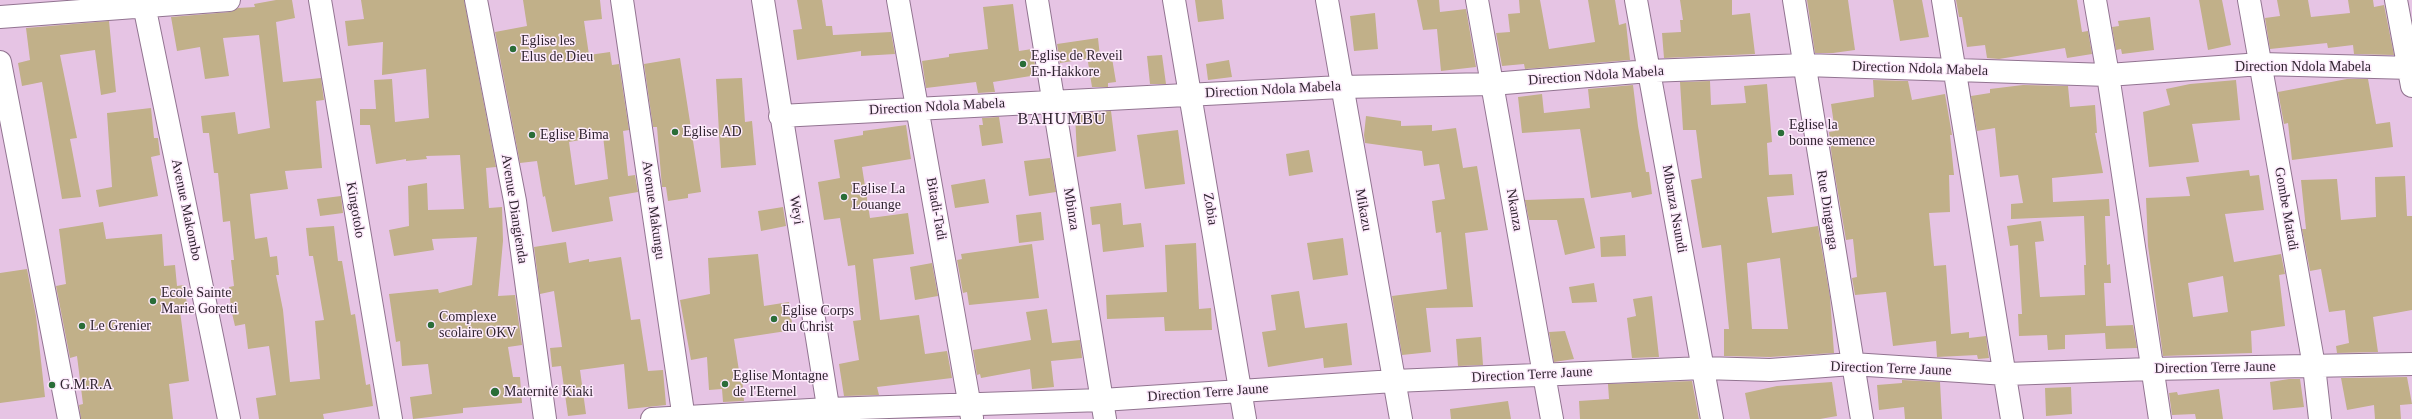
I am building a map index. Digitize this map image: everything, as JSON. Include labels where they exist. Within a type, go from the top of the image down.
[{"type":"street","points":[[0,17],[144,4],[229,0]]},
{"type":"street","name":"Kingotolo","points":[[320,0],[391,419]]},
{"type":"street","name":"Avenue Diangienda","points":[[476,0],[515,201],[545,419]]},
{"type":"street","name":"Avenue Makungu","points":[[622,0],[684,418]]},
{"type":"street","name":"Weyi","points":[[763,0],[780,116],[829,414]]},
{"type":"street","name":"Bitadi-Tadi","points":[[898,0],[971,411]]},
{"type":"street","name":"Mbinza","points":[[1036,0],[1054,101],[1104,410]]},
{"type":"street","name":"Zobia","points":[[1174,0],[1192,94],[1239,392],[1245,419]]},
{"type":"street","name":"Mikazu","points":[[1327,0],[1341,87],[1401,419]]},
{"type":"street","name":"Nkanza","points":[[1477,0],[1552,419]]},
{"type":"street","name":"Mbanza Nsundi","points":[[1636,0],[1704,368],[1712,419]]},
{"type":"street","name":"Rue Dinganga","points":[[1794,0],[1862,419]]},
{"type":"street","points":[[1944,0],[2006,374],[2012,419]]},
{"type":"street","points":[[2094,0],[2108,75],[2151,369],[2160,419]]},
{"type":"street","name":"Gombe Matadi","points":[[2249,0],[2314,366],[2320,419]]},
{"type":"street","points":[[2396,0],[2411,74]]},
{"type":"street","name":"Avenue Makombo","points":[[144,4],[229,419]]},
{"type":"street","points":[[0,62],[70,419]]},
{"type":"street","name":"Direction Ndola Mabela","points":[[780,116],[1341,87],[1492,84],[1649,71],[1805,65],[2108,75],[2261,64],[2411,74]]},
{"type":"street","name":"Direction Terre Jaune","points":[[652,419],[971,411],[1104,410],[1239,392],[1394,381],[1704,368],[1770,370],[1852,364],[2006,374],[2151,369],[2412,364]]},
{"type":"building","points":[[276,0],[292,0],[295,18],[276,22],[283,82],[321,78],[324,100],[316,101],[322,168],[285,171],[288,189],[250,194],[255,239],[267,237],[270,257],[277,256],[279,275],[276,275],[283,310],[290,382],[320,379],[315,321],[324,320],[313,256],[309,256],[306,228],[334,226],[338,261],[342,261],[351,315],[355,314],[366,385],[370,384],[373,406],[323,414],[324,419],[259,419],[256,398],[276,395],[269,346],[248,349],[245,324],[235,326],[231,309],[229,287],[234,286],[231,260],[234,260],[230,221],[223,222],[218,173],[214,173],[209,133],[203,133],[201,116],[235,112],[238,134],[270,128],[259,35],[223,38],[229,76],[205,79],[200,47],[177,51],[171,17],[230,12],[238,8],[255,7],[254,4]]},
{"type":"building","points":[[361,0],[464,0],[496,167],[486,168],[489,208],[502,207],[503,241],[498,296],[515,295],[522,345],[508,347],[513,377],[520,377],[522,403],[463,408],[463,413],[413,419],[410,397],[432,394],[428,364],[402,366],[400,341],[396,342],[389,294],[438,289],[439,293],[472,285],[477,237],[432,239],[434,250],[394,256],[389,230],[409,226],[408,186],[427,183],[428,210],[464,209],[460,155],[426,156],[427,159],[406,161],[406,159],[376,164],[370,125],[360,125],[360,109],[376,109],[374,80],[392,79],[395,122],[429,118],[426,69],[382,75],[383,42],[348,46],[345,21],[364,19]]},
{"type":"building","points":[[523,0],[600,0],[602,19],[584,21],[589,55],[610,52],[612,65],[619,64],[629,130],[623,131],[628,176],[635,175],[638,192],[609,197],[613,221],[552,232],[545,196],[543,197],[537,161],[520,163],[495,32],[527,26]],"holes":[[[603,136],[608,179],[575,185],[569,142]]]},
{"type":"building","points":[[797,0],[822,0],[826,26],[832,26],[833,35],[891,32],[895,54],[861,56],[861,51],[797,60],[793,30],[802,29]]},
{"type":"building","points":[[1195,0],[1222,0],[1224,19],[1198,22]]},
{"type":"building","points":[[1417,0],[1439,0],[1440,12],[1466,9],[1476,67],[1441,71],[1437,29],[1423,30]]},
{"type":"building","points":[[1519,0],[1540,0],[1549,49],[1595,42],[1588,0],[1615,0],[1619,25],[1626,23],[1630,60],[1525,69],[1524,64],[1502,66],[1496,33],[1510,32],[1508,14],[1520,13]]},
{"type":"building","points":[[1680,0],[1732,0],[1732,15],[1750,13],[1755,54],[1664,58],[1662,33],[1681,32],[1680,20],[1683,20]]},
{"type":"building","points":[[1807,0],[1848,0],[1855,50],[1833,53],[1815,53]]},
{"type":"building","points":[[1893,0],[1922,0],[1929,37],[1900,41]]},
{"type":"building","points":[[1956,0],[2077,0],[2082,32],[2088,31],[2092,54],[2067,58],[2065,48],[1999,59],[1987,58],[1985,45],[1967,47],[1962,17],[1959,17]]},
{"type":"building","points":[[2199,0],[2222,0],[2231,45],[2208,50]]},
{"type":"building","points":[[2277,0],[2308,0],[2311,17],[2350,13],[2348,0],[2373,0],[2374,7],[2384,5],[2394,55],[2354,54],[2353,45],[2328,48],[2327,43],[2270,49],[2265,18],[2280,16]]},
{"type":"building","points":[[1013,4],[1019,51],[1032,49],[1037,75],[993,82],[995,92],[978,93],[976,82],[926,88],[922,61],[949,57],[949,54],[988,49],[983,7]]},
{"type":"building","points":[[1375,13],[1378,49],[1354,51],[1350,16]]},
{"type":"building","points":[[2150,17],[2154,50],[2122,54],[2121,49],[2116,50],[2112,27],[2119,26],[2118,21]]},
{"type":"building","points":[[109,21],[116,92],[101,95],[95,50],[60,55],[77,138],[70,139],[81,197],[62,199],[42,82],[22,86],[18,63],[30,60],[26,28]]},
{"type":"building","points":[[1098,38],[1100,57],[1060,63],[1057,44]]},
{"type":"building","points":[[1162,55],[1166,84],[1150,84],[1147,56]]},
{"type":"building","points":[[680,58],[701,192],[688,194],[688,198],[668,201],[666,187],[662,187],[657,127],[653,127],[644,64]]},
{"type":"building","points":[[1112,58],[1116,82],[1108,83],[1108,87],[1092,87],[1088,62]]},
{"type":"building","points":[[1229,60],[1232,77],[1208,80],[1206,64]]},
{"type":"building","points":[[742,78],[745,122],[752,121],[756,165],[721,168],[716,79]]},
{"type":"building","points":[[2347,79],[2368,79],[2376,124],[2390,122],[2393,147],[2292,160],[2288,123],[2284,124],[2278,92]]},
{"type":"building","points":[[1873,80],[1908,81],[1912,100],[1945,94],[1952,135],[1950,135],[1954,175],[1949,175],[1950,212],[1929,213],[1934,266],[1946,265],[1951,334],[1969,332],[1969,338],[1986,336],[1989,358],[1978,359],[1977,355],[1937,357],[1936,341],[1893,346],[1886,292],[1855,295],[1852,278],[1857,277],[1853,239],[1846,240],[1832,158],[1829,132],[1835,131],[1831,104],[1874,97]]},
{"type":"building","points":[[2236,80],[2240,120],[2192,124],[2199,162],[2149,167],[2143,112],[2170,105],[2166,89],[2190,84]]},
{"type":"building","points":[[1710,81],[1711,105],[1746,103],[1744,86],[1767,84],[1772,142],[1767,143],[1769,175],[1792,174],[1794,195],[1767,197],[1772,233],[1818,226],[1830,297],[1834,353],[1770,357],[1724,356],[1724,329],[1729,329],[1721,245],[1702,248],[1691,180],[1702,178],[1696,130],[1683,130],[1680,82]],"holes":[[[1780,258],[1788,329],[1752,329],[1747,263]]]},
{"type":"building","points":[[1633,85],[1646,172],[1649,172],[1652,194],[1632,198],[1631,192],[1591,198],[1580,129],[1522,133],[1518,97],[1542,94],[1544,113],[1590,108],[1588,89]]},
{"type":"building","points":[[2023,85],[2068,86],[2070,107],[2095,105],[2097,133],[2095,133],[2103,173],[2052,178],[2053,202],[2109,199],[2110,216],[2105,216],[2107,265],[2110,264],[2111,283],[2104,283],[2106,326],[2133,325],[2137,348],[2106,349],[2105,333],[2065,335],[2065,349],[2048,350],[2047,335],[2019,336],[2018,314],[2022,314],[2018,245],[2010,246],[2007,226],[2041,221],[2044,241],[2035,242],[2040,297],[2085,295],[2084,265],[2086,265],[2084,216],[2011,219],[2011,204],[2023,203],[2018,175],[2000,177],[1995,128],[1977,131],[1971,96],[1990,93],[1990,89]]},
{"type":"building","points":[[151,108],[154,138],[158,138],[160,155],[151,157],[158,196],[99,207],[96,190],[112,187],[107,113]]},
{"type":"building","points":[[1111,111],[1116,151],[1077,157],[1075,113]]},
{"type":"building","points":[[1366,116],[1401,121],[1401,126],[1432,125],[1432,131],[1456,128],[1463,168],[1477,166],[1488,230],[1465,233],[1473,307],[1426,308],[1431,352],[1402,355],[1392,296],[1447,289],[1441,232],[1436,233],[1432,201],[1445,199],[1439,164],[1424,166],[1422,151],[1365,143],[1364,135]]},
{"type":"building","points":[[999,117],[1003,143],[982,146],[979,125],[983,125],[982,118]]},
{"type":"building","points":[[906,125],[911,159],[862,167],[870,218],[908,213],[914,254],[873,259],[880,320],[919,315],[925,354],[947,351],[952,378],[877,387],[879,395],[844,396],[839,364],[859,360],[853,321],[861,320],[855,265],[848,266],[840,218],[824,220],[818,182],[840,178],[834,140],[863,135],[863,131]]},
{"type":"building","points":[[1178,130],[1185,184],[1145,189],[1137,135]]},
{"type":"building","points":[[1309,150],[1313,172],[1289,176],[1286,154]]},
{"type":"building","points":[[1050,158],[1056,192],[1029,196],[1024,161]]},
{"type":"building","points":[[2249,170],[2250,176],[2259,175],[2264,210],[2225,214],[2234,262],[2281,254],[2285,274],[2279,275],[2285,326],[2251,331],[2252,353],[2163,356],[2148,246],[2146,198],[2190,196],[2186,177]],"holes":[[[2223,276],[2228,312],[2193,317],[2188,283]]]},
{"type":"building","points":[[2405,176],[2407,216],[2412,216],[2412,310],[2373,317],[2378,352],[2337,353],[2336,346],[2349,343],[2345,310],[2329,312],[2321,269],[2310,271],[2302,229],[2306,229],[2301,180],[2337,179],[2341,220],[2376,217],[2375,177]]},
{"type":"building","points":[[985,179],[989,203],[955,208],[951,185]]},
{"type":"building","points":[[341,196],[343,213],[320,216],[317,199]]},
{"type":"building","points":[[1584,198],[1595,248],[1565,255],[1557,220],[1529,220],[1525,200]]},
{"type":"building","points":[[1121,203],[1123,225],[1141,223],[1144,247],[1103,252],[1100,224],[1092,225],[1090,207]]},
{"type":"building","points":[[783,207],[786,226],[761,231],[758,211]]},
{"type":"building","points":[[1041,212],[1044,240],[1019,243],[1016,215]]},
{"type":"building","points":[[103,222],[106,239],[162,234],[164,266],[175,265],[177,286],[184,285],[188,310],[180,311],[189,381],[169,384],[173,419],[81,419],[79,405],[83,404],[77,356],[70,358],[56,286],[66,284],[59,229]]},
{"type":"building","points":[[1625,235],[1626,256],[1601,257],[1600,237]]},
{"type":"building","points":[[1343,238],[1348,275],[1313,280],[1307,243]]},
{"type":"building","points":[[566,242],[569,263],[589,259],[589,262],[621,257],[631,320],[640,319],[648,371],[663,370],[666,405],[628,409],[624,364],[580,370],[586,414],[568,416],[561,366],[552,367],[550,348],[562,347],[554,291],[540,294],[534,247]]},
{"type":"building","points":[[1196,243],[1199,309],[1211,308],[1212,330],[1165,331],[1164,317],[1107,319],[1106,295],[1167,292],[1165,245]]},
{"type":"building","points":[[1032,244],[1039,298],[969,305],[967,292],[963,293],[957,260],[962,259],[961,254]]},
{"type":"building","points":[[758,254],[764,306],[789,302],[793,330],[734,339],[740,377],[742,377],[744,401],[723,402],[722,389],[709,390],[707,357],[691,360],[680,300],[710,294],[708,258]]},
{"type":"building","points":[[932,263],[938,296],[915,300],[910,267]]},
{"type":"building","points":[[27,269],[36,316],[45,397],[0,403],[0,273]]},
{"type":"building","points":[[1594,283],[1597,302],[1572,303],[1569,287]]},
{"type":"building","points":[[1299,291],[1305,328],[1347,323],[1352,365],[1324,368],[1323,358],[1268,367],[1262,332],[1276,330],[1271,295]]},
{"type":"building","points":[[1652,296],[1659,357],[1632,358],[1627,318],[1636,316],[1633,299]]},
{"type":"building","points":[[1047,309],[1052,343],[1080,340],[1082,358],[1051,361],[1054,387],[1032,389],[1030,369],[981,378],[980,374],[977,375],[973,350],[1031,340],[1026,312]]},
{"type":"building","points":[[1565,331],[1574,359],[1554,362],[1549,332]]},
{"type":"building","points":[[1481,337],[1483,365],[1458,366],[1456,339]]},
{"type":"building","points":[[2407,377],[2412,404],[2400,405],[2401,419],[2375,419],[2374,405],[2347,410],[2341,378]]},
{"type":"building","points":[[2300,379],[2304,407],[2273,410],[2270,382]]},
{"type":"building","points":[[1902,380],[1940,382],[1942,419],[1905,419],[1904,407],[1879,410],[1877,385],[1902,383]]},
{"type":"building","points":[[1692,381],[1699,419],[1580,419],[1579,401],[1609,399],[1608,384]]},
{"type":"building","points":[[1832,382],[1837,416],[1820,419],[1750,419],[1745,393],[1777,386]]},
{"type":"building","points":[[2071,387],[2072,414],[2046,416],[2045,388]]},
{"type":"building","points":[[2219,389],[2223,419],[2196,419],[2195,414],[2172,415],[2169,393],[2177,392],[2178,395]]},
{"type":"building","points":[[1508,401],[1511,419],[1451,419],[1450,409]]},
{"type":"place","name":"Eglise les Elus de Dieu","points":[[513,49]]},
{"type":"place","name":"Eglise de Reveil En-Hakkore","points":[[1023,64]]},
{"type":"place","name":"Eglise AD","points":[[675,132]]},
{"type":"place","name":"Eglise la bonne semence","points":[[1781,133]]},
{"type":"place","name":"Eglise Bima","points":[[532,135]]},
{"type":"place","name":"Eglise La Louange","points":[[844,197]]},
{"type":"place","name":"Ecole Sainte Marie Goretti","points":[[153,301]]},
{"type":"place","name":"Eglise Corps du Christ","points":[[774,319]]},
{"type":"place","name":"Complexe scolaire OKV","points":[[431,325]]},
{"type":"place","name":"Le Grenier","points":[[82,326]]},
{"type":"place","name":"Eglise Montagne de l'Eternel","points":[[725,384]]},
{"type":"place","name":"G.M.R.A","points":[[52,385]]},
{"type":"place","name":"Maternité Kiaki","points":[[495,392]]},
{"type":"district","name":"BAHUMBU","points":[[1062,120]]}]
